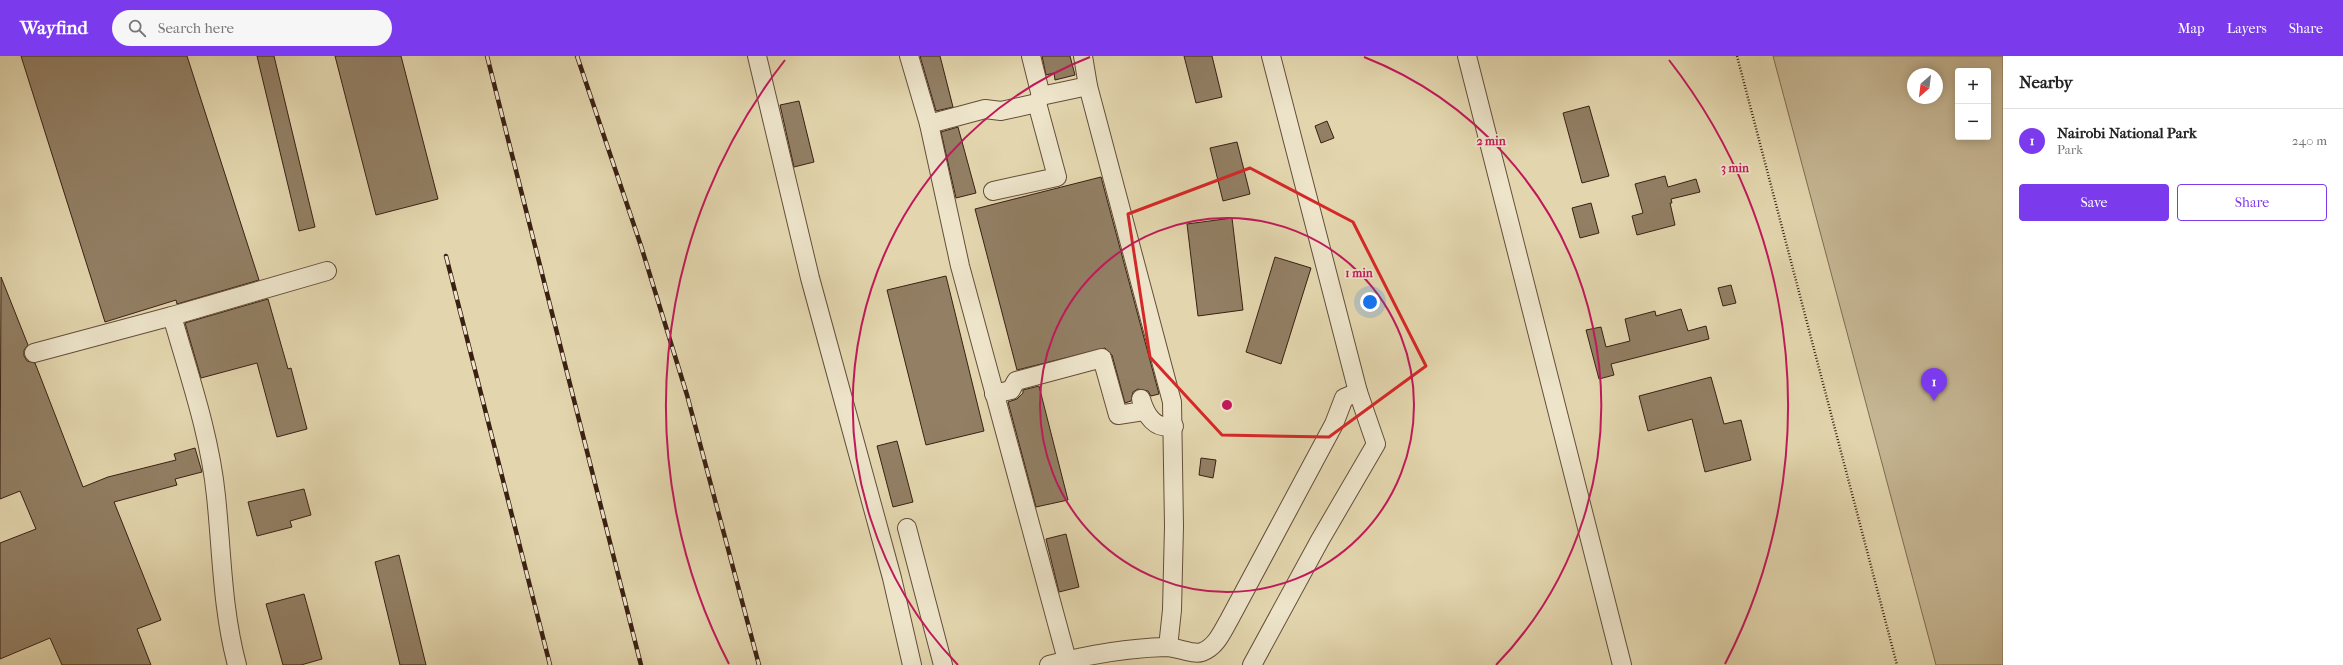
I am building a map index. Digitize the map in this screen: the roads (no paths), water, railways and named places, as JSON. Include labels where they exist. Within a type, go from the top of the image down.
[{"type":"lane","points":[[757,56],[810,278],[888,563],[912,665]]},
{"type":"lane","points":[[909,56],[929,124],[960,266],[1067,660]]},
{"type":"lane","points":[[993,192],[1057,176],[1039,100],[1031,56]]},
{"type":"lane","points":[[1083,56],[1088,86],[1172,402],[1174,426],[1172,610],[1168,647]]},
{"type":"lane","points":[[1252,665],[1320,540],[1376,444],[1358,392],[1271,56]]},
{"type":"lane","points":[[1467,56],[1622,665]]},
{"type":"lane","points":[[929,124],[985,110],[1001,111],[1088,86]]},
{"type":"lane","points":[[34,353],[172,316],[327,271]]},
{"type":"lane","points":[[172,316],[206,440],[215,487],[228,633],[237,665]]},
{"type":"lane","points":[[994,394],[1011,390],[1016,381],[1102,358],[1118,415],[1143,405],[1154,422],[1166,428],[1174,426]]},
{"type":"lane","points":[[1049,665],[1067,660],[1130,650],[1168,647],[1200,653],[1209,649],[1218,639],[1334,424],[1344,398],[1358,392]]},
{"type":"lane","points":[[907,528],[943,665]]},
{"type":"railway","points":[[487,56],[641,665]]},
{"type":"railway","points":[[577,56],[641,246],[687,395],[759,665]]},
{"type":"railway","points":[[446,256],[550,665]]},
{"type":"place","name":"Nairobi National Park","points":[[1934,401]]}]
